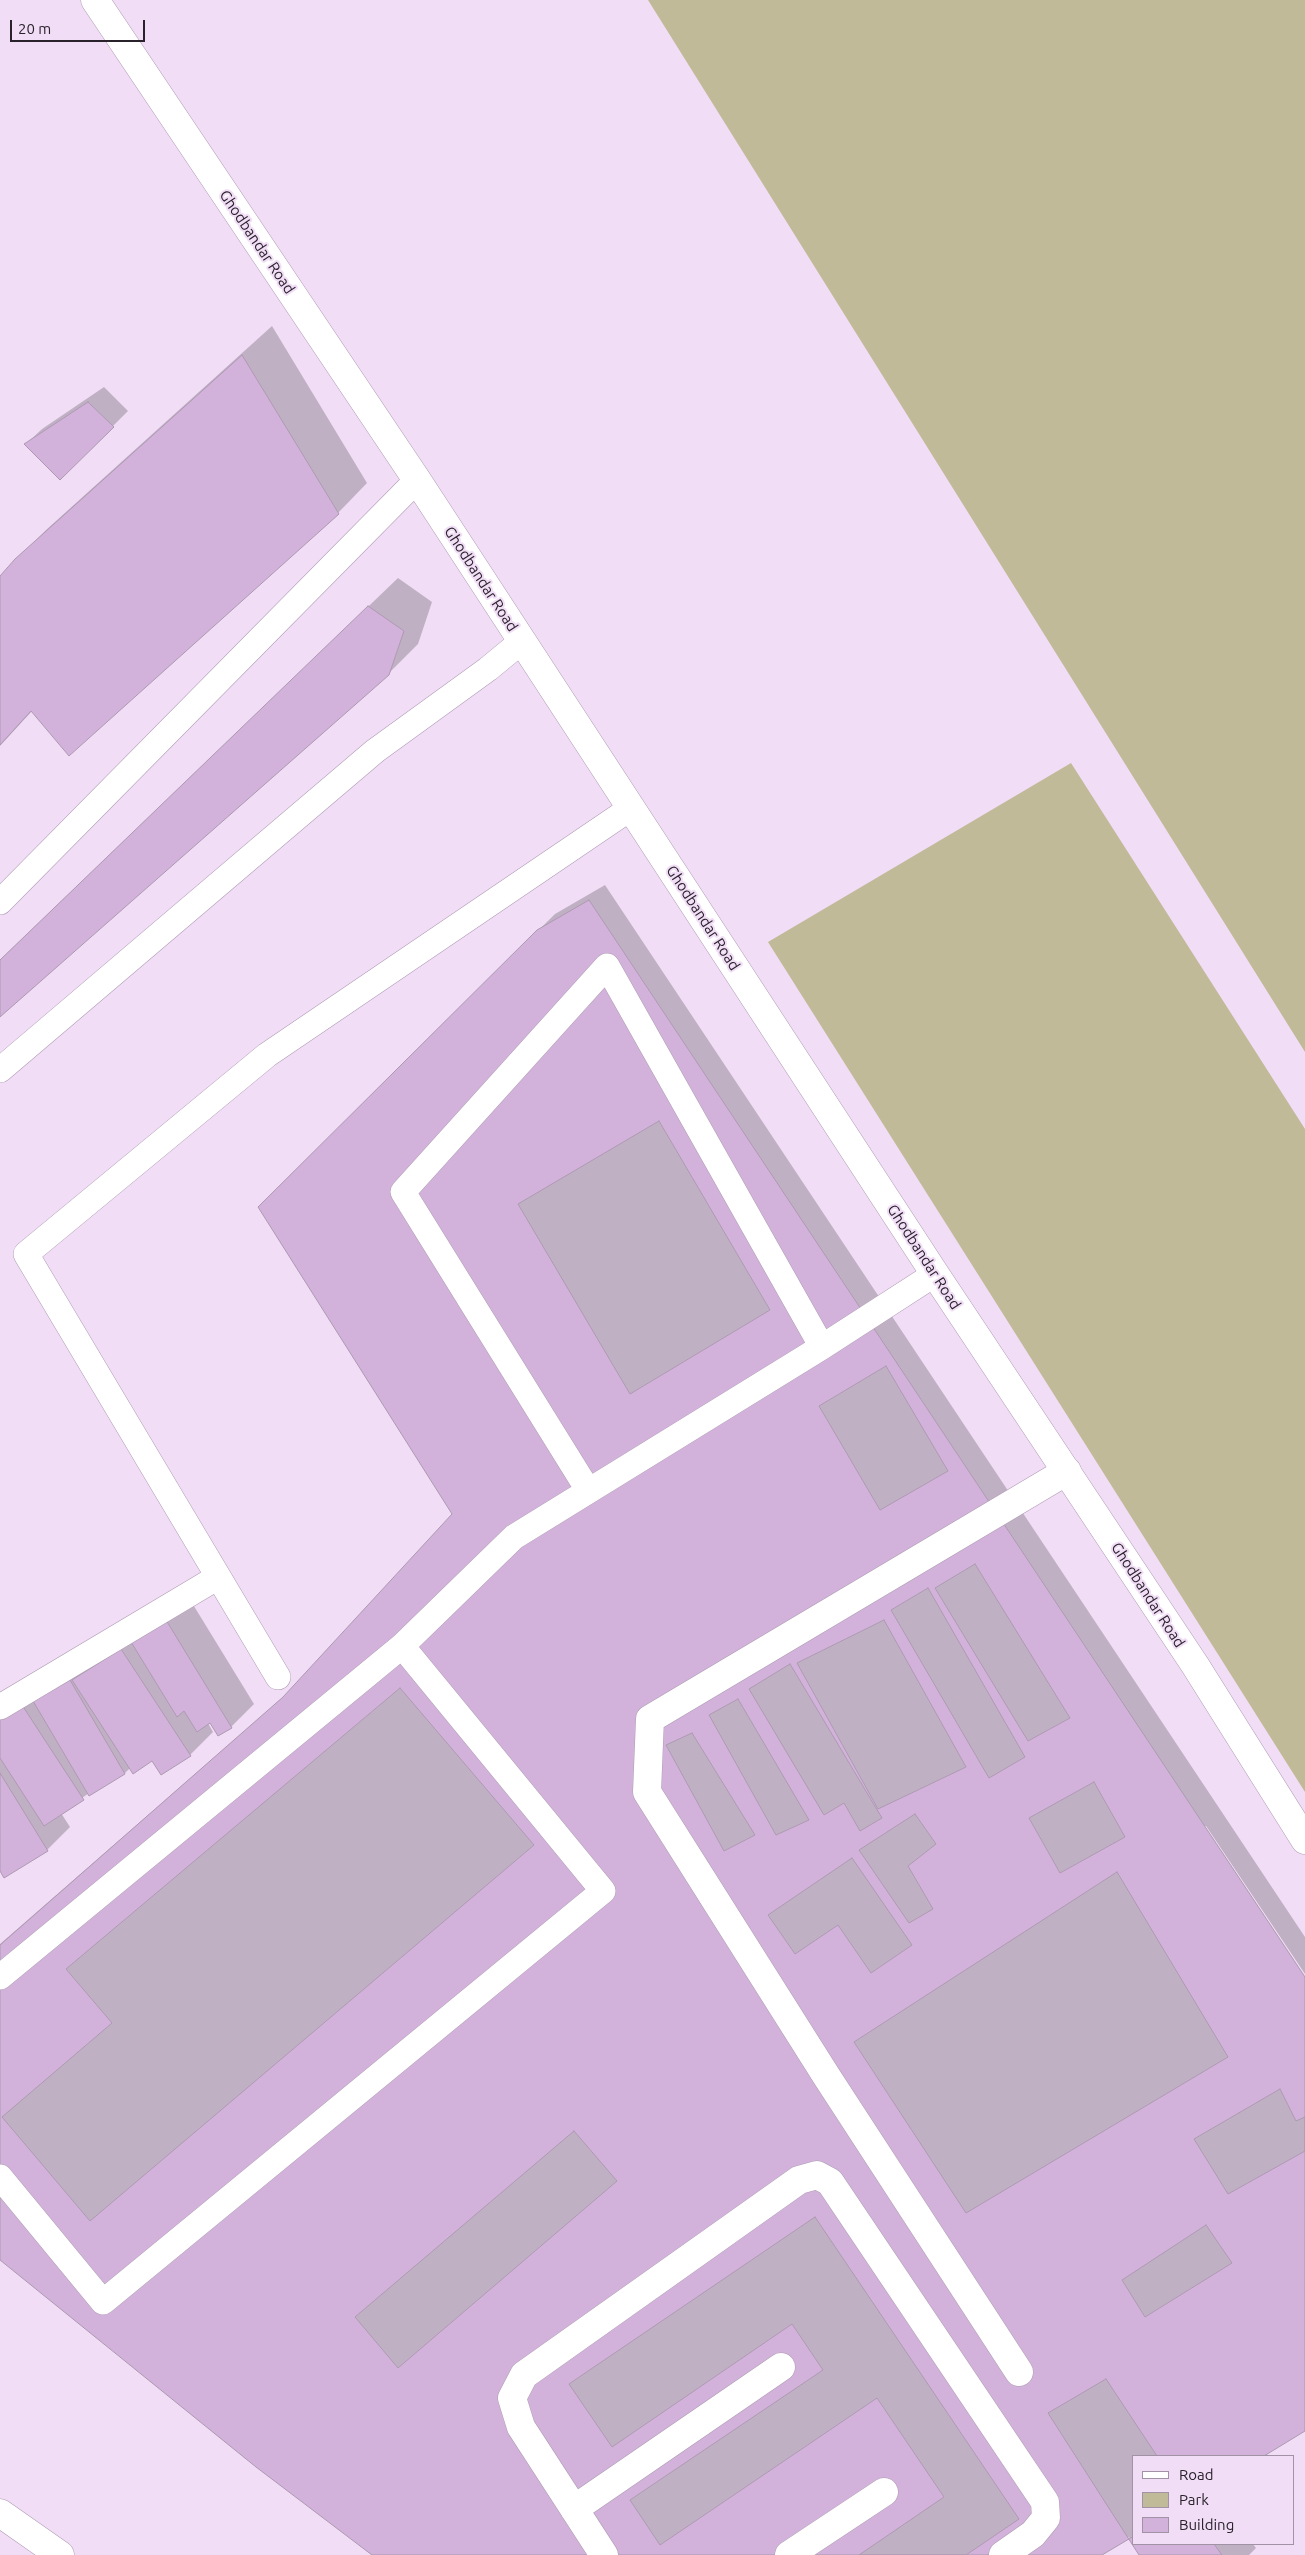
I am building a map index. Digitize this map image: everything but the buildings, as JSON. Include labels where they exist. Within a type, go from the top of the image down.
[{"type":"street","name":"Ghodbandar Road","points":[[95,0],[417,480],[935,1274],[1195,1665],[1305,1840]]},
{"type":"street","points":[[1019,2372],[826,2077],[647,1792],[650,1719],[1067,1471]]},
{"type":"street","points":[[604,2555],[521,2427],[512,2398],[524,2375],[798,2180],[817,2175],[830,2182],[1045,2502],[1046,2518],[1033,2534],[1003,2555]]},
{"type":"street","points":[[574,2509],[782,2367]]},
{"type":"street","points":[[789,2555],[884,2492]]},
{"type":"street","points":[[0,2512],[60,2555]]},
{"type":"lane","points":[[0,902],[417,480]]},
{"type":"lane","points":[[0,1070],[375,751],[488,669],[522,641]]},
{"type":"lane","points":[[278,1677],[26,1254],[267,1055],[631,808]]},
{"type":"lane","points":[[588,1490],[403,1192],[607,966],[822,1347]]},
{"type":"lane","points":[[0,1977],[402,1646],[514,1537],[822,1347],[935,1274]]},
{"type":"lane","points":[[0,1708],[218,1577]]},
{"type":"lane","points":[[0,2177],[103,2302],[603,1891],[402,1646]]},
{"type":"green space","points":[[648,0],[1305,0],[1305,1052]]},
{"type":"green space","points":[[1071,763],[1305,1129],[1305,1792],[768,942]]}]
